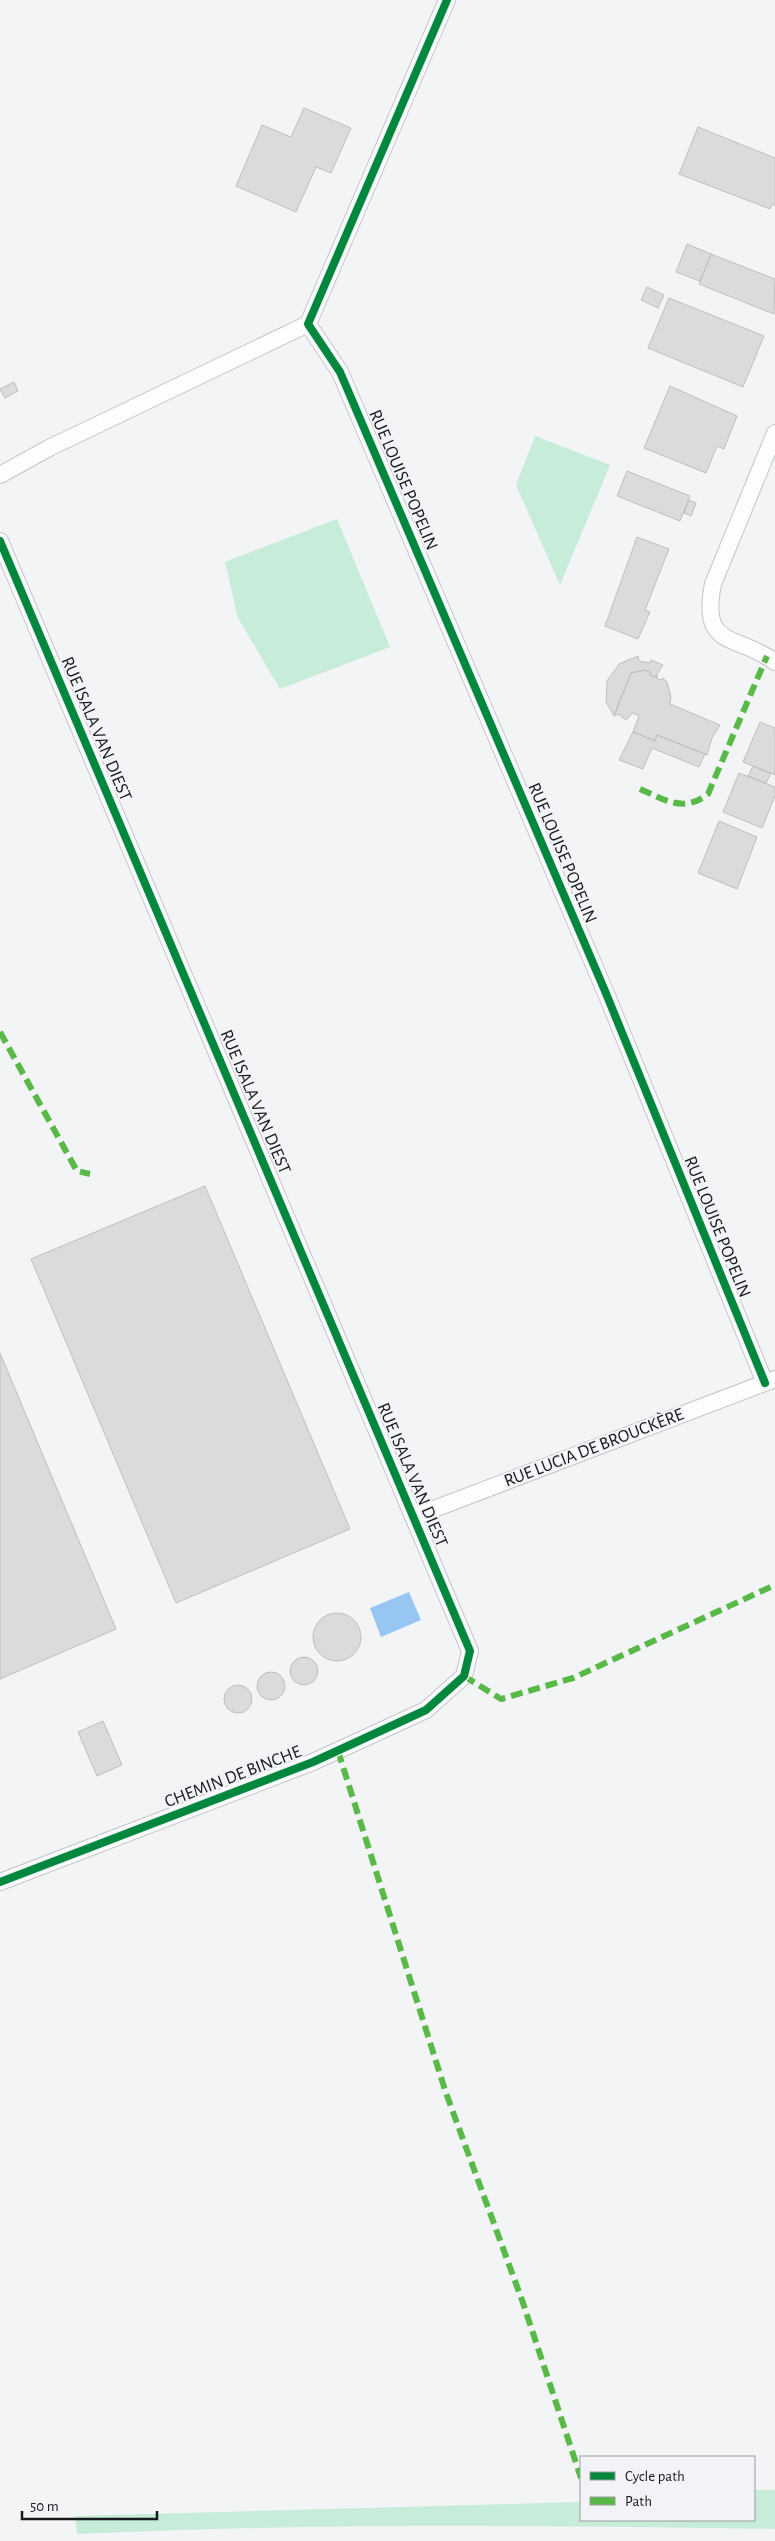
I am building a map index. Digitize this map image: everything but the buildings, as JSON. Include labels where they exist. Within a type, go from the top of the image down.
[{"type":"street","points":[[0,475],[48,448],[308,324],[447,0]]},
{"type":"street","name":"RUE LOUISE POPELIN","points":[[308,324],[340,372],[770,1381]]},
{"type":"street","points":[[775,433],[713,584],[709,604],[709,618],[717,630],[731,641],[767,656],[775,662]]},
{"type":"street","name":"RUE ISALA VAN DIEST","points":[[0,541],[470,1651],[464,1676]]},
{"type":"street","name":"RUE LUCIA DE BROUCKÈRE","points":[[413,1517],[770,1381]]},
{"type":"street","name":"CHEMIN DE BINCHE","points":[[0,1882],[338,1751],[426,1710],[464,1676]]},
{"type":"green space","points":[[535,436],[610,465],[560,585],[516,485]]},
{"type":"green space","points":[[337,519],[390,647],[280,689],[238,618],[225,562]]},
{"type":"green space","points":[[755,2490],[775,2490],[775,2529],[426,2526],[251,2528],[77,2534],[75,2516],[580,2502],[580,2521],[755,2521]]},
{"type":"water","points":[[409,1592],[421,1620],[381,1637],[370,1608]]},
{"type":"marked path","points":[[640,789],[674,803],[683,804],[699,800],[708,794],[767,656]]},
{"type":"marked path","points":[[0,1032],[77,1171],[90,1174]]},
{"type":"marked path","points":[[464,1676],[501,1699],[573,1678],[775,1585]]},
{"type":"marked path","points":[[338,1751],[446,2093],[522,2300],[580,2475]]},
{"type":"cycle path","points":[[447,0],[308,324],[340,372],[605,991],[765,1383]]},
{"type":"cycle path","points":[[0,541],[470,1651],[464,1676],[426,1710],[313,1762],[0,1882]]}]
